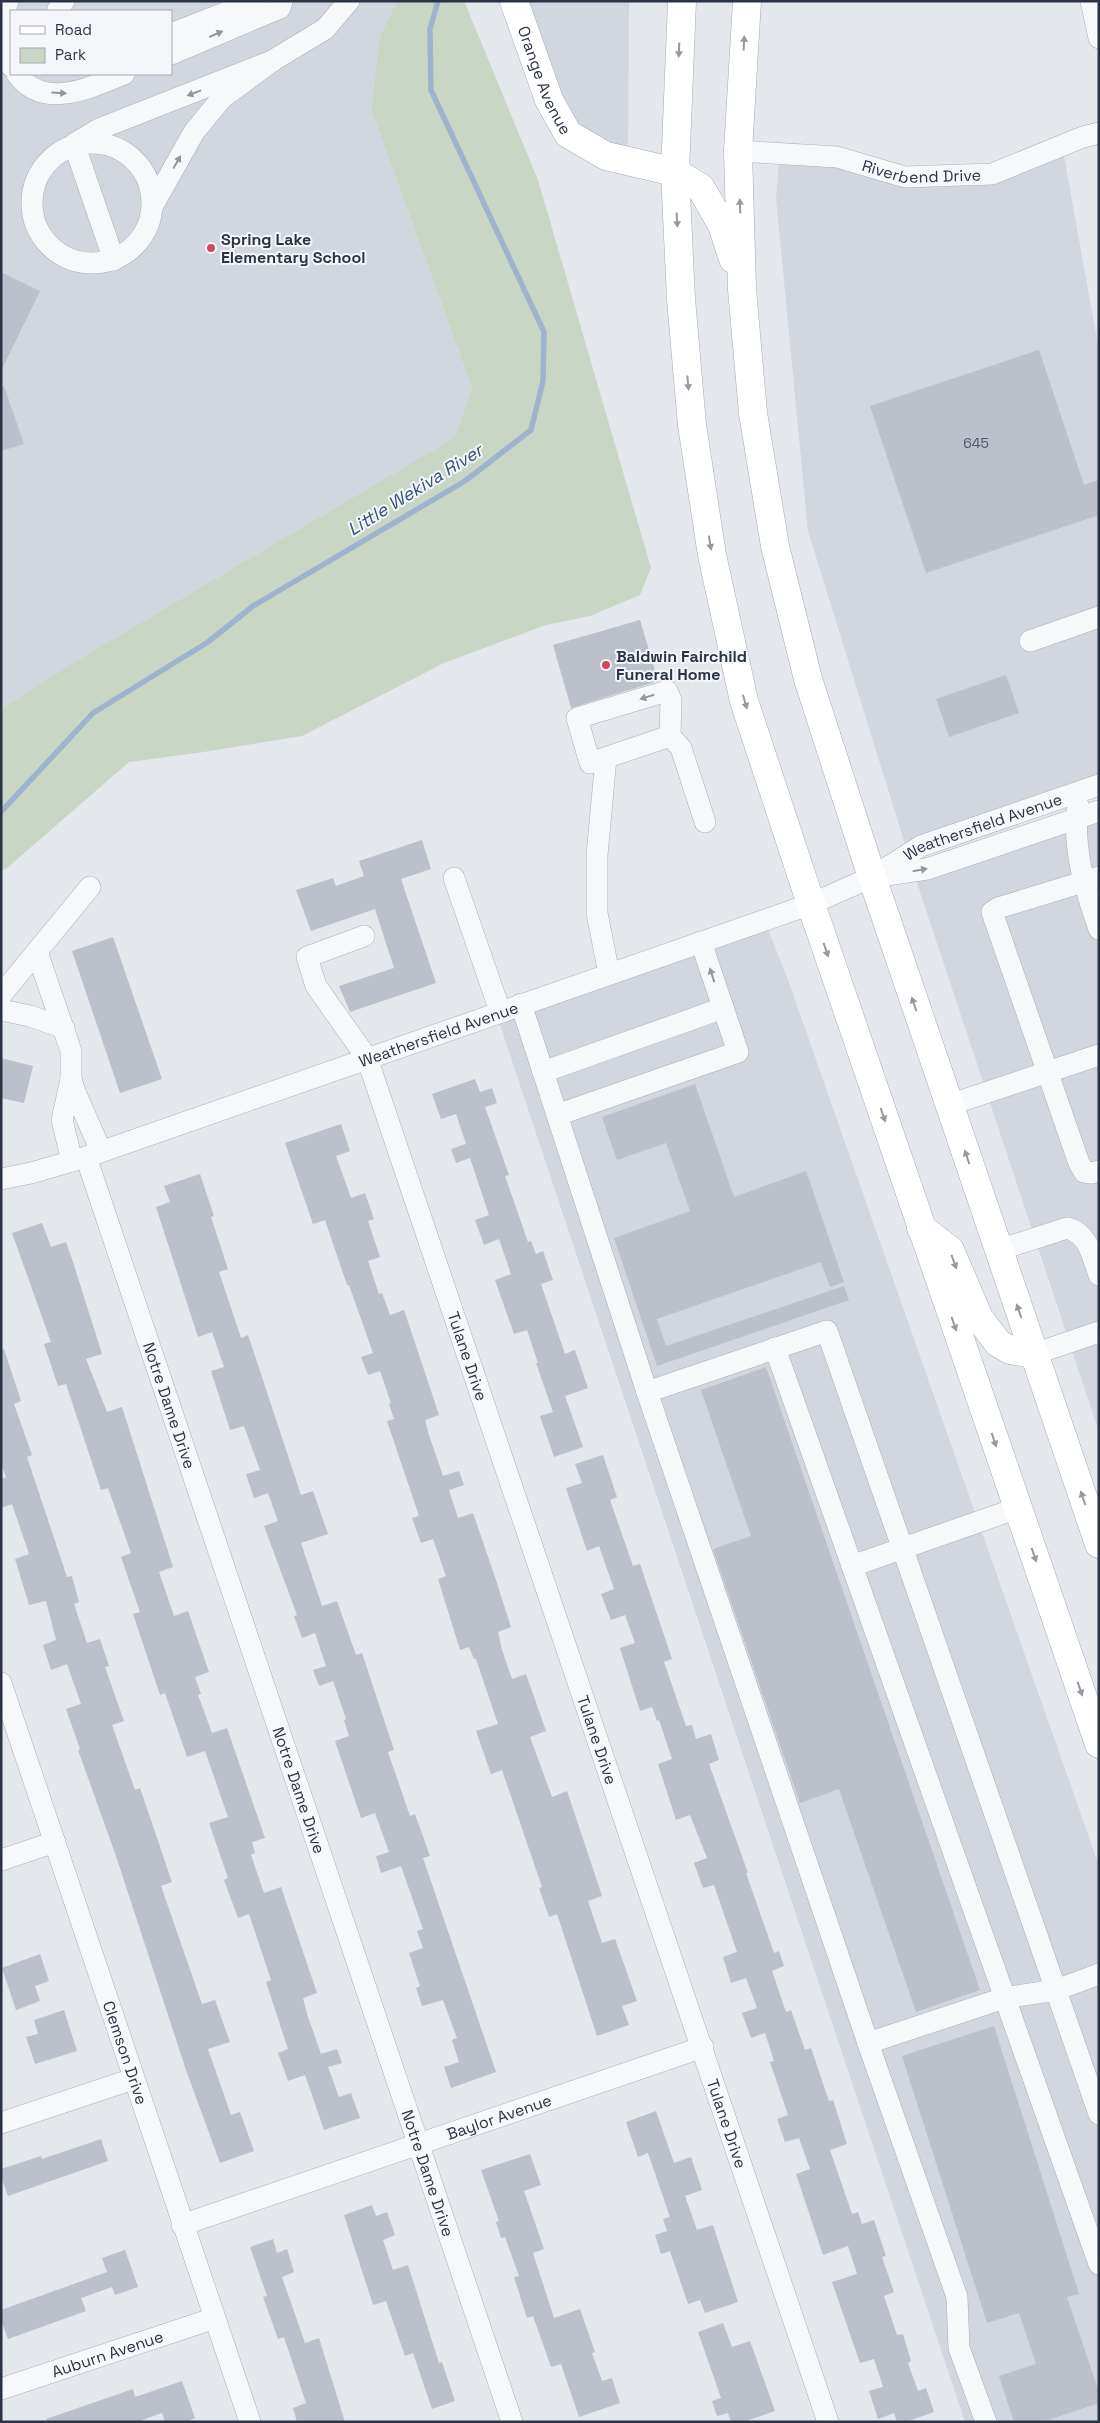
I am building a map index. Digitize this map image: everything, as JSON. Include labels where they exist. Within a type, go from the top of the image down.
[{"type":"main road","name":"Orange Avenue","points":[[514,1],[550,100],[568,134],[606,156],[675,172],[701,188],[722,225],[742,289]]},
{"type":"main road","points":[[682,1],[675,172],[681,299],[692,425],[712,555],[744,701],[921,1228],[1099,1744]]},
{"type":"main road","points":[[747,1],[738,151],[742,289],[753,413],[775,546],[808,679],[872,878],[1098,1538]]},
{"type":"main road","points":[[921,1228],[950,1250],[979,1318],[998,1343],[1010,1350],[1034,1354]]},
{"type":"street","points":[[8,1],[1,23],[2,54],[10,65]]},
{"type":"street","points":[[172,34],[255,1]]},
{"type":"street","points":[[172,54],[280,8],[282,1]]},
{"type":"street","points":[[272,61],[99,130],[55,154],[41,170],[32,190],[32,212],[38,233],[52,250],[71,260],[93,264],[114,260],[134,248],[148,228],[153,205],[194,132],[222,98],[272,61],[325,30],[349,1]]},
{"type":"street","points":[[1091,1],[1099,38]]},
{"type":"street","points":[[18,75],[40,92],[74,94],[122,75]]},
{"type":"street","name":"Riverbend Drive","points":[[738,151],[837,157],[905,177],[992,174],[1083,137],[1099,133]]},
{"type":"street","points":[[74,144],[97,142],[119,148],[137,162],[149,182],[153,205]]},
{"type":"street","points":[[74,144],[114,260]]},
{"type":"street","points":[[1030,641],[1099,617]]},
{"type":"street","points":[[670,736],[590,763],[577,718],[667,691],[671,700],[670,736],[681,748],[705,822]]},
{"type":"street","points":[[606,758],[597,855],[597,913],[609,974]]},
{"type":"street","points":[[1089,789],[1076,818],[1091,880],[1099,929]]},
{"type":"street","name":"Weathersfield Avenue","points":[[1,1179],[86,1156],[811,904],[872,878],[920,846],[1089,789]]},
{"type":"street","name":"Weathersfield Avenue","points":[[872,878],[927,868],[1099,811]]},
{"type":"street","points":[[454,878],[500,1011]]},
{"type":"street","points":[[1091,880],[998,908],[992,912],[1079,1164],[1084,1172],[1092,1173],[1099,1170]]},
{"type":"street","points":[[1,996],[90,887]]},
{"type":"street","name":"Tulane Drive","points":[[364,936],[307,957],[316,986],[367,1058],[703,2047],[828,2422]]},
{"type":"street","points":[[556,1115],[738,1052],[701,942]]},
{"type":"street","name":"Notre Dame Drive","points":[[37,952],[71,1051],[72,1079],[82,1111],[86,1156],[512,2422]]},
{"type":"street","points":[[521,1004],[647,1392],[868,2044],[957,2297],[959,2348],[986,2422]]},
{"type":"street","points":[[543,1072],[723,1008]]},
{"type":"street","points":[[1,1010],[30,1016],[64,1028]]},
{"type":"street","points":[[949,1105],[1099,1055]]},
{"type":"street","name":"Notre Dame Drive","points":[[72,1079],[62,1120],[86,1156]]},
{"type":"street","points":[[999,1250],[1067,1228],[1077,1231],[1087,1241],[1099,1275]]},
{"type":"street","points":[[647,1392],[827,1331],[1099,2114]]},
{"type":"street","points":[[1034,1354],[1099,1332]]},
{"type":"street","points":[[775,1348],[1099,2264]]},
{"type":"street","points":[[852,1566],[1018,1508]]},
{"type":"street","name":"Clemson Drive","points":[[1,1683],[250,2422]]},
{"type":"street","points":[[1,1860],[55,1842]]},
{"type":"street","points":[[868,2044],[1004,1998],[1056,1990],[1099,1974]]},
{"type":"street","name":"Baylor Avenue","points":[[182,2224],[418,2146],[703,2047]]},
{"type":"street","points":[[1,2123],[133,2078]]},
{"type":"street","name":"Auburn Avenue","points":[[1,2389],[215,2318]]},
{"type":"shaded area","name":"Spring Lake Elementary School","points":[[1,1],[397,1],[380,36],[371,109],[472,388],[455,437],[76,661],[1,709]]},
{"type":"shaded area","points":[[526,1],[629,1],[628,151],[611,147],[577,127],[559,96]]},
{"type":"shaded area","points":[[1064,156],[1099,351],[1099,775],[905,844],[808,531],[776,198],[779,164],[834,167],[904,187]]},
{"type":"shaded area","points":[[1099,821],[1099,1321],[1066,1332],[916,880]]},
{"type":"shaded area","points":[[768,929],[788,980],[1099,1866],[1099,2422],[965,2422],[499,1022]]},
{"type":"shaded area","points":[[1099,1342],[1099,1432],[1072,1351]]},
{"type":"green space","points":[[397,1],[464,1],[538,180],[651,568],[640,595],[590,616],[546,625],[444,663],[302,736],[129,762],[6,869],[1,870],[1,709],[76,661],[455,437],[472,388],[371,109],[380,36]]},
{"type":"building","points":[[1,272],[40,291],[1,371]]},
{"type":"building","points":[[1039,350],[1084,485],[1099,480],[1099,515],[926,573],[870,406]]},
{"type":"building","points":[[4,386],[24,444],[1,451],[1,387]]},
{"type":"building","name":"Baldwin Fairchild Funeral Home","points":[[640,620],[658,681],[571,708],[553,645]]},
{"type":"building","points":[[1006,675],[1019,713],[949,737],[936,699]]},
{"type":"building","points":[[422,840],[431,869],[401,879],[436,983],[350,1012],[339,986],[394,968],[375,909],[311,931],[296,890],[333,878],[336,886],[364,876],[359,861]]},
{"type":"building","points":[[113,937],[162,1079],[120,1093],[72,951]]},
{"type":"building","points":[[1,1058],[33,1066],[24,1103],[1,1098]]},
{"type":"building","points":[[475,1079],[480,1092],[492,1088],[497,1103],[485,1107],[509,1175],[505,1176],[528,1242],[531,1241],[536,1254],[543,1251],[553,1280],[541,1284],[565,1354],[575,1350],[588,1388],[565,1396],[583,1447],[554,1457],[540,1416],[553,1412],[527,1330],[514,1334],[495,1280],[511,1274],[499,1239],[484,1245],[475,1220],[489,1215],[470,1158],[456,1163],[451,1149],[466,1144],[456,1114],[441,1119],[432,1094]]},
{"type":"building","points":[[695,1084],[734,1197],[806,1171],[844,1282],[830,1287],[821,1262],[657,1319],[666,1346],[844,1286],[849,1300],[657,1366],[614,1238],[690,1211],[666,1143],[617,1160],[602,1117]]},
{"type":"building","points":[[341,1124],[350,1151],[336,1156],[351,1198],[365,1193],[374,1219],[368,1221],[380,1257],[368,1261],[379,1294],[382,1293],[390,1315],[404,1310],[439,1415],[425,1420],[428,1432],[443,1476],[459,1471],[464,1485],[449,1490],[458,1518],[473,1513],[495,1577],[511,1627],[498,1632],[502,1650],[512,1679],[526,1674],[546,1731],[530,1737],[552,1797],[567,1791],[602,1896],[588,1901],[602,1943],[615,1939],[637,2001],[622,2006],[629,2025],[597,2036],[557,1914],[549,1917],[539,1888],[542,1887],[502,1770],[491,1774],[476,1731],[498,1724],[476,1659],[474,1659],[469,1647],[460,1650],[438,1579],[446,1576],[433,1539],[421,1543],[412,1518],[419,1516],[387,1421],[394,1419],[389,1404],[391,1403],[380,1371],[368,1375],[361,1357],[373,1353],[349,1285],[347,1285],[325,1220],[313,1224],[285,1143]]},
{"type":"building","points":[[200,1174],[214,1216],[211,1217],[228,1269],[219,1272],[241,1338],[248,1335],[301,1495],[313,1491],[328,1534],[301,1543],[322,1606],[337,1601],[356,1655],[362,1653],[394,1750],[388,1752],[410,1816],[415,1814],[430,1856],[423,1858],[496,2072],[451,2088],[444,2067],[459,2062],[452,2040],[457,2038],[443,2000],[422,2006],[416,1988],[420,1986],[409,1953],[423,1948],[417,1931],[423,1929],[401,1866],[381,1873],[376,1856],[389,1852],[375,1813],[361,1818],[335,1741],[349,1736],[344,1720],[346,1719],[333,1681],[319,1686],[313,1670],[326,1666],[315,1633],[302,1638],[294,1616],[297,1615],[264,1526],[278,1521],[268,1493],[254,1498],[246,1474],[260,1470],[244,1426],[230,1430],[211,1371],[224,1367],[212,1332],[198,1337],[156,1207],[170,1202],[164,1186]]},
{"type":"building","points":[[42,1223],[51,1247],[66,1242],[102,1354],[86,1359],[107,1412],[122,1407],[173,1567],[159,1572],[174,1616],[188,1611],[209,1672],[195,1677],[201,1694],[198,1695],[212,1733],[227,1728],[265,1838],[252,1842],[255,1853],[251,1855],[264,1893],[281,1887],[317,1993],[303,1998],[307,2014],[321,2054],[337,2049],[342,2063],[328,2067],[339,2097],[351,2093],[360,2118],[324,2130],[305,2075],[288,2081],[278,2053],[288,2049],[266,1982],[271,1980],[249,1914],[238,1918],[224,1880],[228,1878],[209,1823],[228,1817],[205,1751],[187,1757],[165,1693],[160,1695],[133,1614],[140,1612],[121,1557],[131,1553],[108,1488],[101,1490],[66,1384],[58,1386],[44,1344],[51,1342],[12,1233]]},
{"type":"building","points":[[4,1349],[21,1401],[14,1404],[32,1455],[27,1457],[67,1577],[72,1576],[79,1602],[74,1604],[87,1643],[100,1639],[109,1666],[105,1667],[124,1721],[112,1725],[135,1790],[140,1788],[172,1882],[161,1886],[202,2004],[215,2000],[230,2042],[208,2049],[231,2115],[240,2112],[254,2151],[220,2163],[186,2070],[116,1856],[78,1750],[80,1749],[66,1709],[81,1704],[67,1664],[51,1670],[43,1645],[56,1640],[46,1601],[29,1605],[15,1559],[29,1554],[12,1504],[1,1508],[1,1479],[6,1477],[1,1464],[1,1350]]},
{"type":"building","points":[[766,1367],[980,1990],[916,2012],[839,1789],[800,1803],[713,1549],[751,1536],[701,1390]]},
{"type":"building","points":[[603,1455],[617,1497],[610,1500],[633,1566],[640,1564],[672,1659],[664,1662],[686,1726],[692,1725],[696,1739],[711,1734],[719,1760],[709,1764],[774,1953],[779,1951],[784,1966],[772,1971],[786,2012],[791,2010],[805,2050],[811,2048],[829,2101],[833,2100],[847,2144],[830,2150],[852,2214],[858,2212],[862,2224],[874,2220],[886,2256],[882,2257],[894,2292],[884,2296],[897,2335],[903,2334],[911,2361],[908,2363],[918,2391],[926,2388],[934,2412],[906,2422],[897,2422],[894,2413],[878,2419],[869,2391],[883,2387],[874,2359],[860,2363],[832,2282],[857,2274],[848,2246],[823,2255],[796,2174],[810,2169],[799,2138],[785,2142],[777,2119],[788,2115],[770,2062],[774,2061],[765,2033],[751,2038],[742,2013],[757,2008],[746,1978],[731,1983],[723,1957],[737,1952],[714,1885],[703,1888],[694,1863],[707,1858],[690,1815],[676,1820],[658,1764],[672,1759],[659,1720],[657,1721],[652,1707],[640,1711],[620,1648],[635,1643],[625,1615],[611,1620],[601,1594],[614,1589],[599,1546],[587,1551],[566,1488],[582,1483],[575,1464]]},
{"type":"building","points":[[40,1954],[49,1981],[35,1986],[40,2001],[16,2010],[2,1968]]},
{"type":"building","points":[[64,2010],[77,2051],[35,2064],[26,2037],[38,2034],[34,2020]]},
{"type":"building","points":[[994,2026],[1079,2294],[1067,2297],[1099,2392],[1099,2403],[1042,2422],[1014,2422],[999,2376],[1036,2364],[1019,2313],[987,2323],[902,2056]]},
{"type":"building","points":[[656,2111],[674,2163],[691,2157],[702,2190],[685,2196],[697,2230],[713,2225],[738,2302],[705,2313],[700,2300],[688,2304],[670,2251],[661,2254],[655,2235],[667,2231],[663,2219],[670,2217],[648,2153],[638,2157],[626,2122]]},
{"type":"building","points":[[101,2139],[108,2161],[8,2196],[1,2176],[1,2169],[41,2156],[42,2159]]},
{"type":"building","points":[[530,2154],[541,2185],[524,2191],[544,2249],[533,2253],[554,2318],[580,2309],[595,2352],[592,2353],[602,2381],[612,2378],[620,2403],[579,2417],[561,2364],[551,2367],[533,2316],[527,2318],[514,2277],[519,2276],[505,2237],[501,2238],[496,2222],[499,2221],[481,2170]]},
{"type":"building","points":[[372,2205],[376,2216],[387,2212],[395,2235],[383,2240],[393,2270],[408,2265],[439,2363],[442,2362],[455,2401],[432,2409],[413,2353],[405,2356],[386,2301],[373,2305],[344,2215]]},
{"type":"building","points":[[273,2239],[277,2253],[287,2249],[294,2272],[282,2277],[305,2343],[319,2338],[345,2422],[297,2422],[293,2408],[306,2403],[284,2337],[278,2339],[263,2297],[267,2296],[250,2247]]},
{"type":"building","points":[[125,2250],[138,2287],[115,2295],[112,2287],[81,2298],[86,2311],[8,2339],[1,2320],[1,2310],[107,2272],[102,2258]]},
{"type":"building","points":[[723,2323],[732,2347],[750,2341],[775,2411],[743,2422],[731,2422],[728,2413],[717,2416],[712,2401],[721,2398],[698,2332]]},
{"type":"building","points":[[182,2381],[195,2418],[186,2422],[165,2422],[162,2413],[137,2422],[47,2422],[46,2419],[133,2389],[135,2397]]},
{"type":"waterway","name":"Little Wekiva River","points":[[1,812],[93,713],[208,642],[253,606],[465,481],[531,430],[543,381],[544,332],[431,90],[430,29],[438,1]]},
{"type":"place","name":"Spring Lake Elementary School","points":[[211,248]]},
{"type":"place","name":"Baldwin Fairchild Funeral Home","points":[[606,665]]}]
